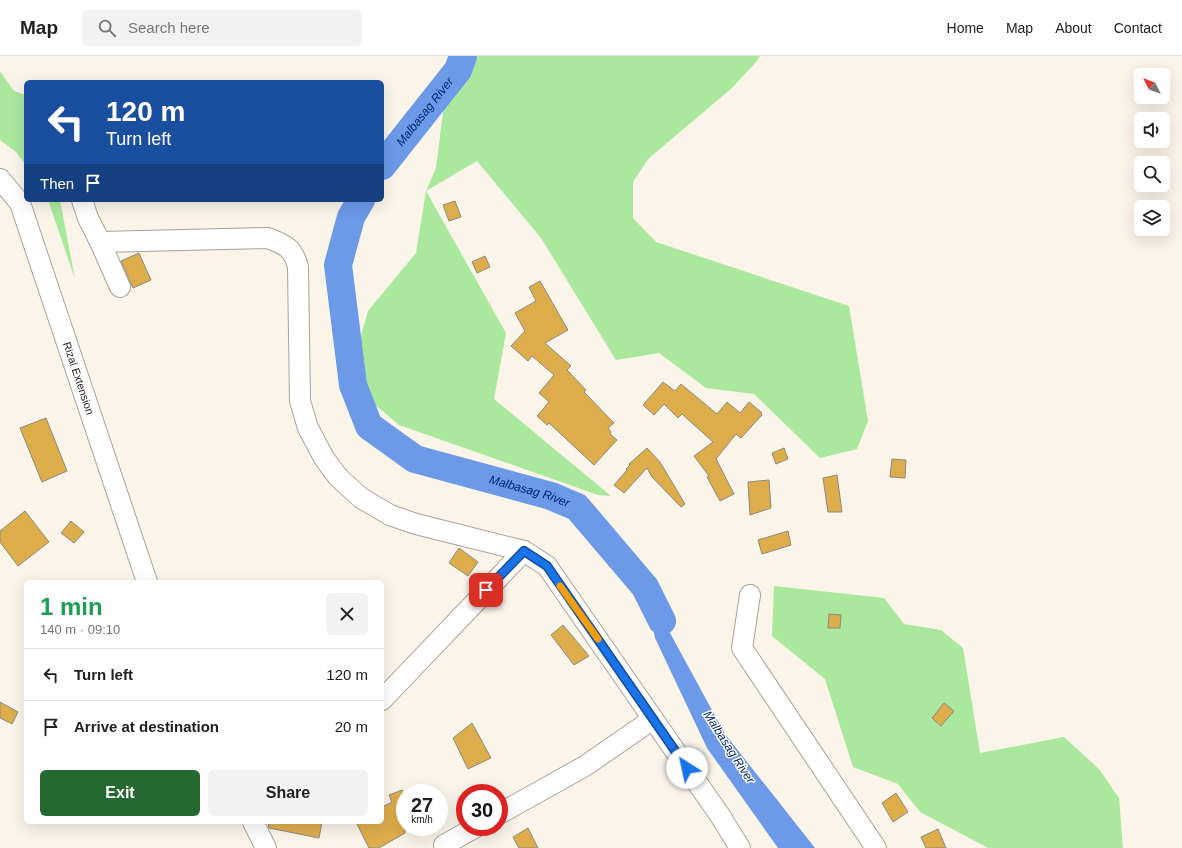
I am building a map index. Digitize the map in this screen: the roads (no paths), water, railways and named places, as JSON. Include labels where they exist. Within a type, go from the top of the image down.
[{"type":"street","name":"Rizal Extension","points":[[0,179],[20,203],[146,580]]},
{"type":"street","points":[[83,202],[88,218],[120,287]]},
{"type":"street","points":[[100,242],[268,238],[282,244],[295,255],[298,267],[300,401],[308,428],[324,458],[338,477],[361,498],[390,515],[416,524],[524,551],[547,566],[721,817],[740,848]]},
{"type":"street","points":[[384,698],[524,551]]},
{"type":"street","points":[[750,595],[742,648],[876,848]]},
{"type":"street","points":[[508,809],[585,766],[652,718]]},
{"type":"street","points":[[254,824],[266,848]]},
{"type":"street","points":[[444,845],[460,836]]},
{"type":"water","points":[[645,587],[725,734],[815,848],[778,848],[707,748],[655,638]]},
{"type":"waterway","name":"Malbasag River","points":[[384,163],[458,70],[463,56]]},
{"type":"waterway","name":"Malbasag River","points":[[360,202],[351,217],[338,265],[353,385],[369,426],[415,459],[551,496],[577,507],[645,587],[662,621]]}]
